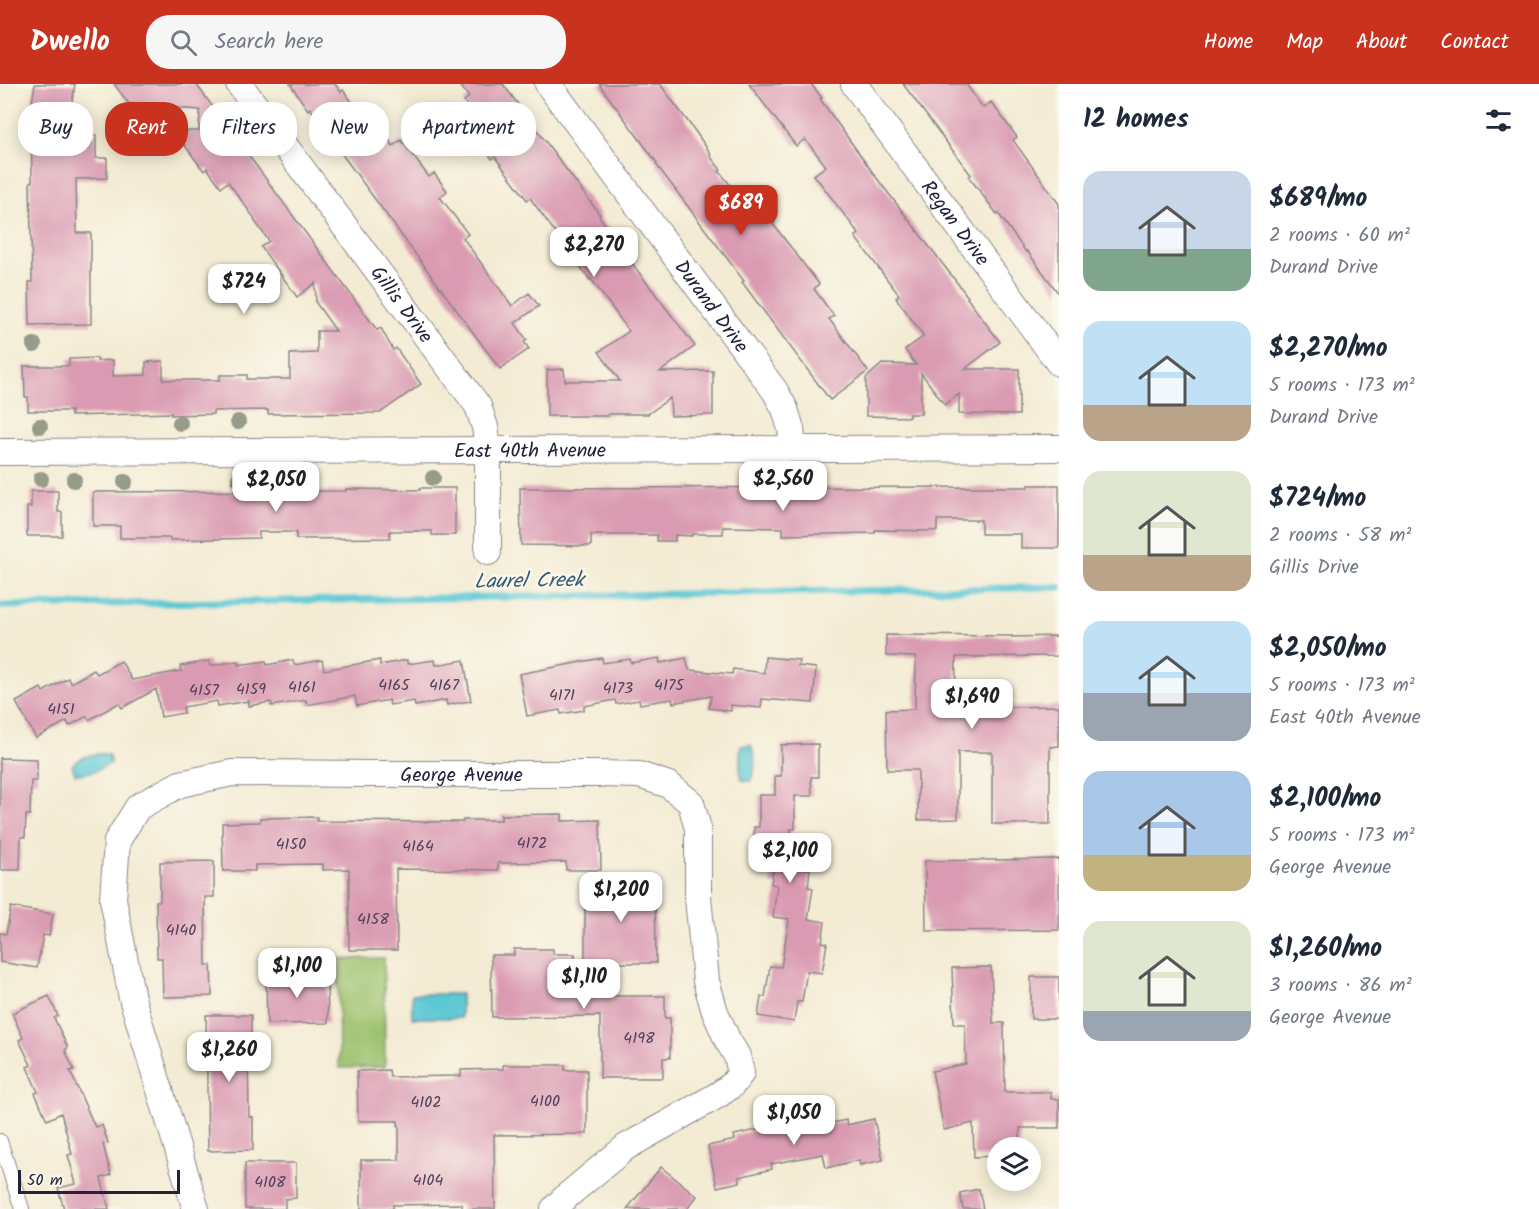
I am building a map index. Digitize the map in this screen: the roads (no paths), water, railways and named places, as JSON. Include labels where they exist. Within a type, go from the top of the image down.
[{"type":"street","name":"Gillis Drive","points":[[239,84],[478,406],[485,427],[488,449],[488,552]]},
{"type":"street","name":"Durand Drive","points":[[548,84],[775,391],[785,409],[791,429],[793,448]]},
{"type":"street","name":"Regan Drive","points":[[854,84],[1059,363]]},
{"type":"street","name":"East 40th Avenue","points":[[0,452],[1059,448]]},
{"type":"street","name":"George Avenue","points":[[196,1209],[132,998],[113,899],[117,841],[138,807],[180,784],[232,773],[639,775],[669,784],[691,803],[698,829],[698,897],[706,981],[715,1012],[736,1056],[741,1073],[732,1085],[718,1095],[626,1147],[554,1209]]},
{"type":"lane","points":[[0,1141],[22,1209]]},
{"type":"water","points":[[751,745],[755,759],[754,772],[751,781],[742,780],[741,746]]},
{"type":"water","points":[[108,754],[111,763],[94,772],[75,774],[72,765],[83,757]]},
{"type":"water","points":[[412,994],[461,994],[461,1018],[412,1018]]},
{"type":"waterway","name":"Laurel Creek","points":[[0,606],[1059,587]]}]
